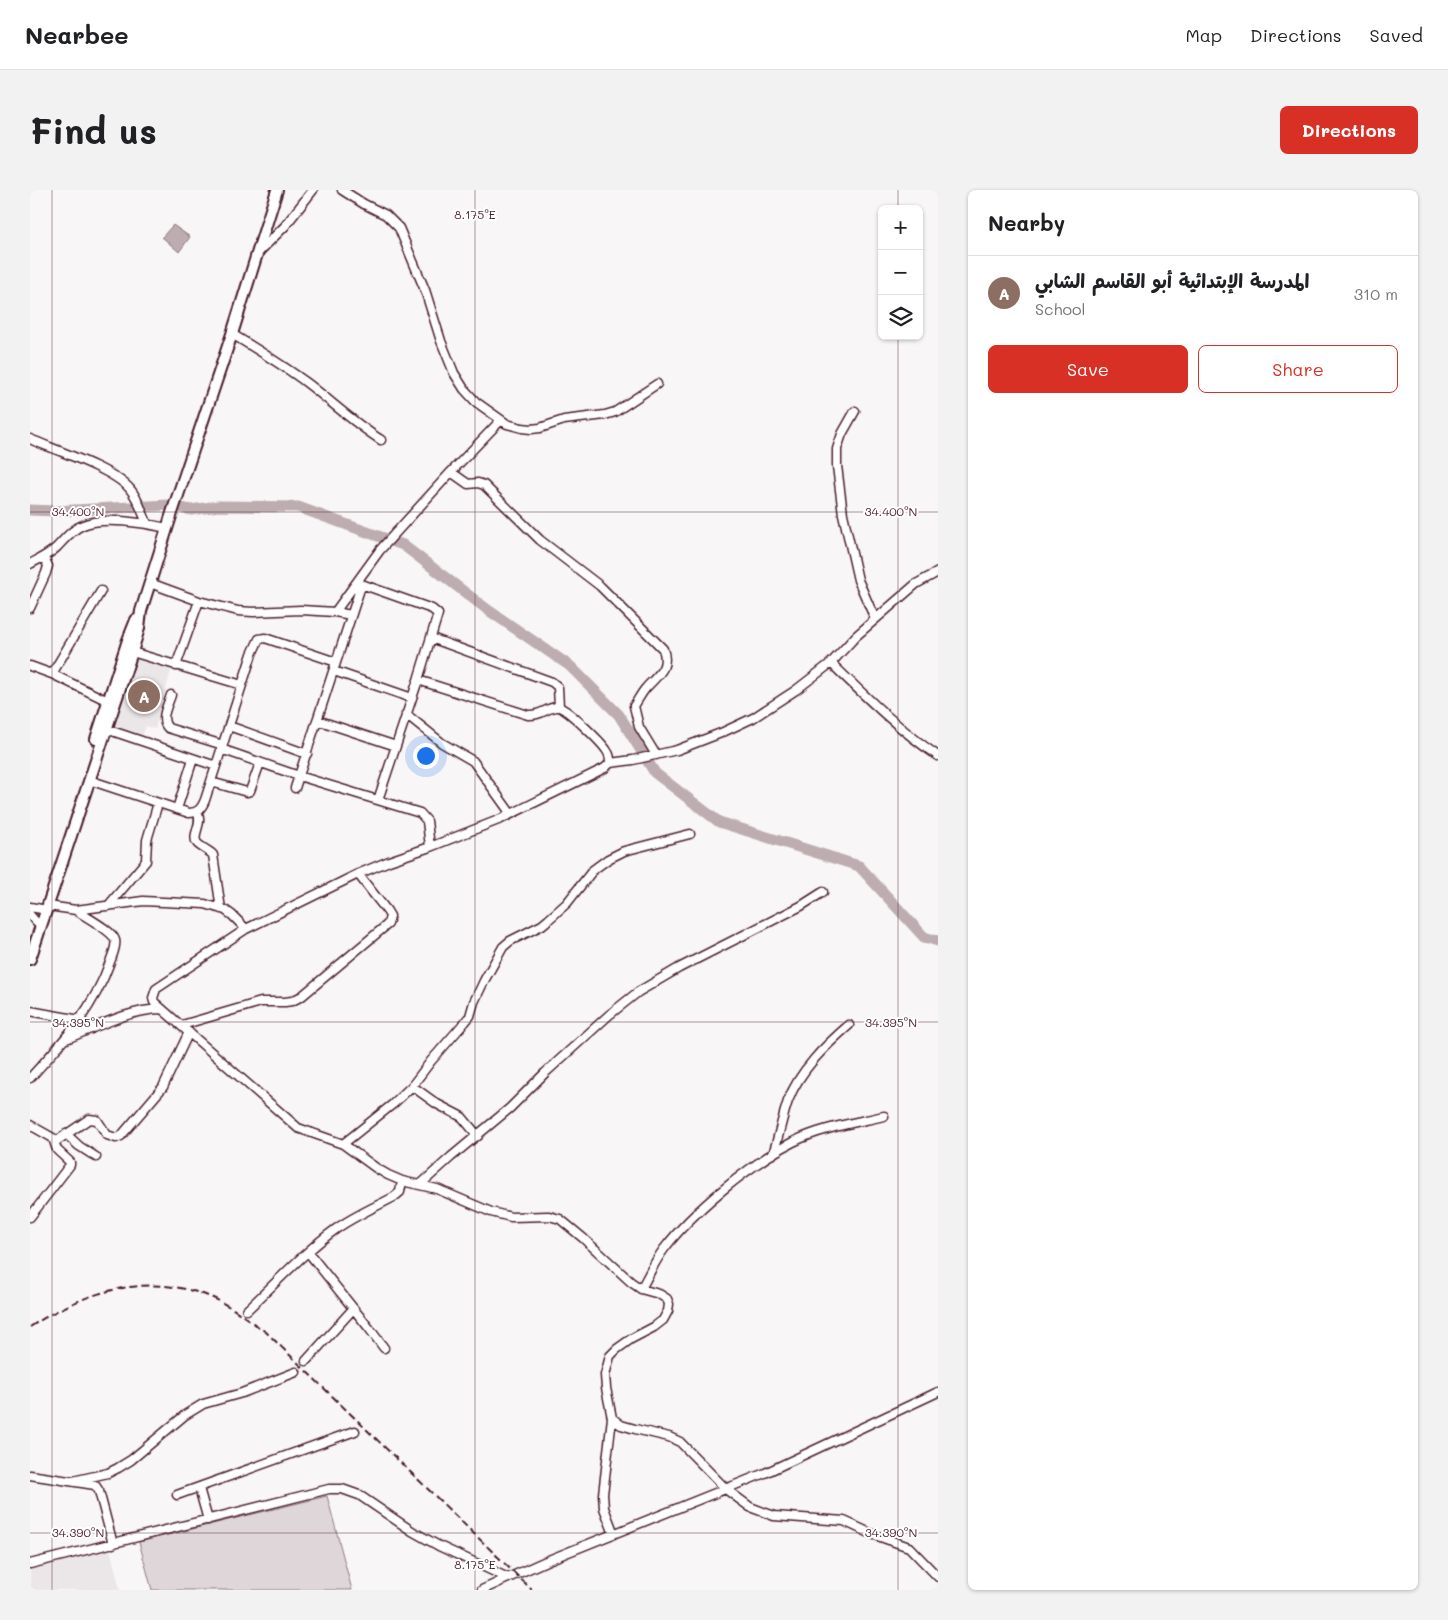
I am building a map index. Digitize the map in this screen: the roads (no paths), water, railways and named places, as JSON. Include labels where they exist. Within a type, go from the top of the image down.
[{"type":"main road","points":[[41,908],[133,626],[141,611],[277,190]]},
{"type":"main road","points":[[30,939],[89,780],[132,652],[139,628],[141,611]]},
{"type":"main road","points":[[30,959],[36,921]]},
{"type":"street","points":[[257,254],[285,226],[313,190]]},
{"type":"street","points":[[342,190],[386,215],[399,228],[425,290],[440,341],[454,373],[464,389],[476,402],[501,420],[514,426],[531,429],[564,420],[605,415],[615,412],[657,384]]},
{"type":"street","points":[[232,334],[275,360],[309,385],[357,425],[381,440]]},
{"type":"street","points":[[855,411],[842,434],[837,449],[837,466],[843,514],[858,580],[875,620]]},
{"type":"street","points":[[335,612],[380,550],[501,420]]},
{"type":"street","points":[[30,439],[103,471],[126,486],[134,495],[147,523]]},
{"type":"street","points":[[451,472],[468,484],[484,485],[540,540],[600,586],[663,649],[666,659],[662,671],[644,690],[634,706],[639,727],[656,755]]},
{"type":"street","points":[[30,564],[44,557],[82,525],[96,522],[129,521],[167,528]]},
{"type":"street","points":[[30,608],[48,566],[44,557]]},
{"type":"street","points":[[614,1534],[604,1508],[603,1494],[612,1418],[606,1388],[606,1375],[610,1356],[631,1339],[663,1320],[668,1311],[669,1304],[667,1299],[659,1294],[641,1289],[631,1282],[583,1238],[560,1220],[548,1216],[511,1217],[491,1212],[437,1188],[388,1175],[343,1144],[298,1128],[212,1054],[182,1025],[161,1010],[153,998],[156,989],[246,929],[358,874],[501,819],[605,768],[610,763],[677,750],[712,737],[752,718],[796,690],[831,663],[856,636],[916,584],[938,572]]},
{"type":"street","points":[[150,583],[198,601],[238,611],[301,610],[351,615]]},
{"type":"street","points":[[295,788],[360,587],[367,585],[436,611],[438,616],[378,800]]},
{"type":"street","points":[[52,674],[100,591]]},
{"type":"street","points":[[176,666],[198,601]]},
{"type":"street","points":[[89,780],[189,813],[197,812],[202,807],[211,782],[257,642],[262,638],[336,662]]},
{"type":"street","points":[[431,638],[552,682],[558,687],[560,694],[559,706]]},
{"type":"street","points":[[132,652],[242,685]]},
{"type":"street","points":[[831,663],[895,723],[938,756]]},
{"type":"street","points":[[30,666],[52,674],[108,701]]},
{"type":"street","points":[[334,671],[412,698]]},
{"type":"street","points":[[418,680],[528,715],[538,715],[559,706],[576,718],[607,750],[610,763]]},
{"type":"street","points":[[171,695],[163,719],[168,728],[260,763],[414,810],[424,816],[427,821],[430,847]]},
{"type":"street","points":[[406,714],[442,743],[473,761],[511,814]]},
{"type":"street","points":[[317,720],[396,746]]},
{"type":"street","points":[[229,726],[306,754]]},
{"type":"street","points":[[106,729],[216,766]]},
{"type":"street","points":[[177,809],[193,758]]},
{"type":"street","points":[[211,782],[247,792],[250,791],[260,763]]},
{"type":"street","points":[[108,906],[146,861],[147,840],[158,803]]},
{"type":"street","points":[[197,812],[200,822],[196,840],[197,843],[213,855],[221,909]]},
{"type":"street","points":[[343,1144],[393,1104],[412,1086],[431,1060],[470,1016],[481,987],[503,947],[510,941],[542,925],[567,903],[593,870],[608,859],[624,851],[690,834]]},
{"type":"street","points":[[182,1025],[261,1002],[292,1001],[302,996],[388,924],[390,916],[387,911],[358,874]]},
{"type":"street","points":[[421,1184],[510,1108],[608,1015],[638,992],[679,968],[801,906],[823,892]]},
{"type":"street","points":[[41,908],[76,910],[142,902],[205,904],[232,915],[246,929]]},
{"type":"street","points":[[30,1078],[66,1039],[80,1020],[97,994],[109,965],[115,943],[113,935],[76,910]]},
{"type":"street","points":[[66,1039],[125,1015],[149,1010],[161,1010]]},
{"type":"street","points":[[30,1012],[80,1020],[91,1029]]},
{"type":"street","points":[[773,1154],[789,1099],[798,1081],[818,1056],[850,1025]]},
{"type":"street","points":[[55,1142],[83,1122],[92,1118],[100,1123],[107,1135],[116,1138],[121,1136],[163,1087],[189,1032]]},
{"type":"street","points":[[412,1086],[437,1104],[462,1117],[478,1136]]},
{"type":"street","points":[[641,1289],[664,1250],[689,1221],[733,1182],[794,1142],[835,1127],[884,1116]]},
{"type":"street","points":[[30,1125],[50,1135],[55,1142],[57,1150],[70,1165],[30,1217]]},
{"type":"street","points":[[66,1134],[79,1146],[96,1157]]},
{"type":"street","points":[[248,1310],[308,1252],[338,1227],[400,1192],[402,1180]]},
{"type":"street","points":[[308,1252],[384,1348]]},
{"type":"street","points":[[306,1361],[353,1309]]},
{"type":"street","points":[[73,1481],[108,1473],[118,1468],[131,1460],[198,1406],[242,1393],[296,1372]]},
{"type":"street","points":[[482,1590],[546,1561],[765,1474],[938,1392]]},
{"type":"street","points":[[612,1418],[622,1425],[635,1430],[669,1437],[680,1442],[727,1490],[750,1507],[774,1516],[844,1521],[872,1534],[902,1544],[915,1552],[938,1577]]},
{"type":"street","points":[[177,1495],[356,1431]]},
{"type":"street","points":[[30,1475],[92,1484],[98,1487],[113,1544]]},
{"type":"street","points":[[199,1488],[208,1520]]},
{"type":"street","points":[[30,1564],[330,1489],[342,1489],[359,1495],[412,1531],[439,1546],[508,1578]]},
{"type":"waterway","points":[[30,510],[55,511],[169,505],[191,510],[218,506],[298,507],[403,545],[488,610],[570,666],[619,715],[655,773],[719,822],[859,866],[924,937],[938,941]]},
{"type":"railway","points":[[30,1327],[71,1304],[93,1295],[139,1286],[185,1289],[223,1303],[266,1332],[532,1590]]},
{"type":"place","name":"المدرسة الإبتدائية أبو القاسم الشابي","points":[[144,696]]}]
